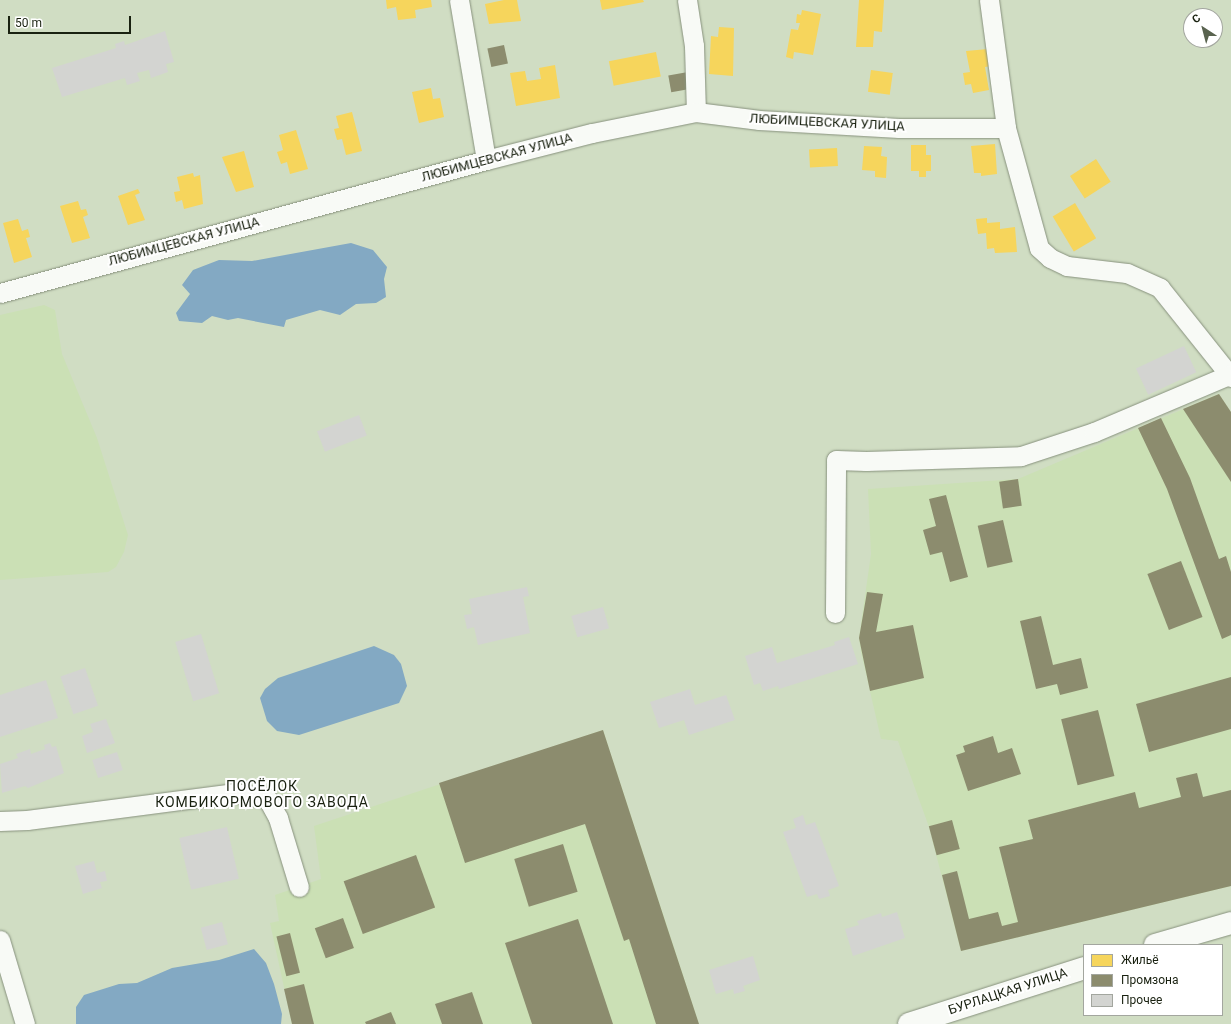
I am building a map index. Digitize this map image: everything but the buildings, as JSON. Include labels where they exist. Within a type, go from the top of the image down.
[{"type":"main road","points":[[1158,944],[1231,923]]},
{"type":"main road","name":"БУРЛАЦКАЯ УЛИЦА","points":[[909,1024],[1083,968]]},
{"type":"street","points":[[460,0],[486,160]]},
{"type":"street","points":[[688,0],[694,46],[696,112]]},
{"type":"street","points":[[834,613],[836,460],[866,461],[1021,456],[1094,432],[1230,376],[1160,288],[1126,273],[1067,266],[1050,258],[1039,248],[1006,128],[989,0]]},
{"type":"street","name":"ЛЮБИМЦЕВСКАЯ УЛИЦА","points":[[0,293],[486,160],[592,133],[696,112],[759,120],[898,128],[1006,128]]},
{"type":"street","points":[[0,821],[27,820],[235,793],[268,798],[278,818],[299,887]]},
{"type":"street","points":[[0,940],[25,1024]]},
{"type":"shaded area","points":[[44,305],[55,310],[62,354],[97,438],[128,535],[124,552],[116,567],[108,572],[0,580],[0,315]]},
{"type":"shaded area","points":[[1219,394],[1231,412],[1231,886],[961,951],[929,827],[898,741],[881,739],[861,652],[859,638],[871,554],[868,489],[1018,479]]},
{"type":"shaded area","points":[[603,730],[699,1024],[292,1024],[270,923],[279,921],[275,895],[321,879],[314,826]]},
{"type":"water","points":[[351,243],[373,250],[387,267],[384,279],[386,297],[376,303],[356,304],[340,315],[320,310],[286,320],[284,327],[238,318],[228,320],[212,316],[202,323],[179,321],[176,313],[190,294],[182,285],[193,270],[219,260],[252,261]]},
{"type":"water","points":[[374,646],[394,655],[401,664],[407,686],[399,703],[299,735],[277,731],[267,721],[260,698],[265,689],[278,678]]},
{"type":"water","points":[[254,949],[266,963],[274,984],[282,1014],[281,1024],[76,1024],[76,1007],[84,995],[119,984],[137,983],[172,968],[219,960]]},
{"type":"district","name":"ПОСЁЛОК КОМБИКОРМОВОГО ЗАВОДА","points":[[262,794]]}]
